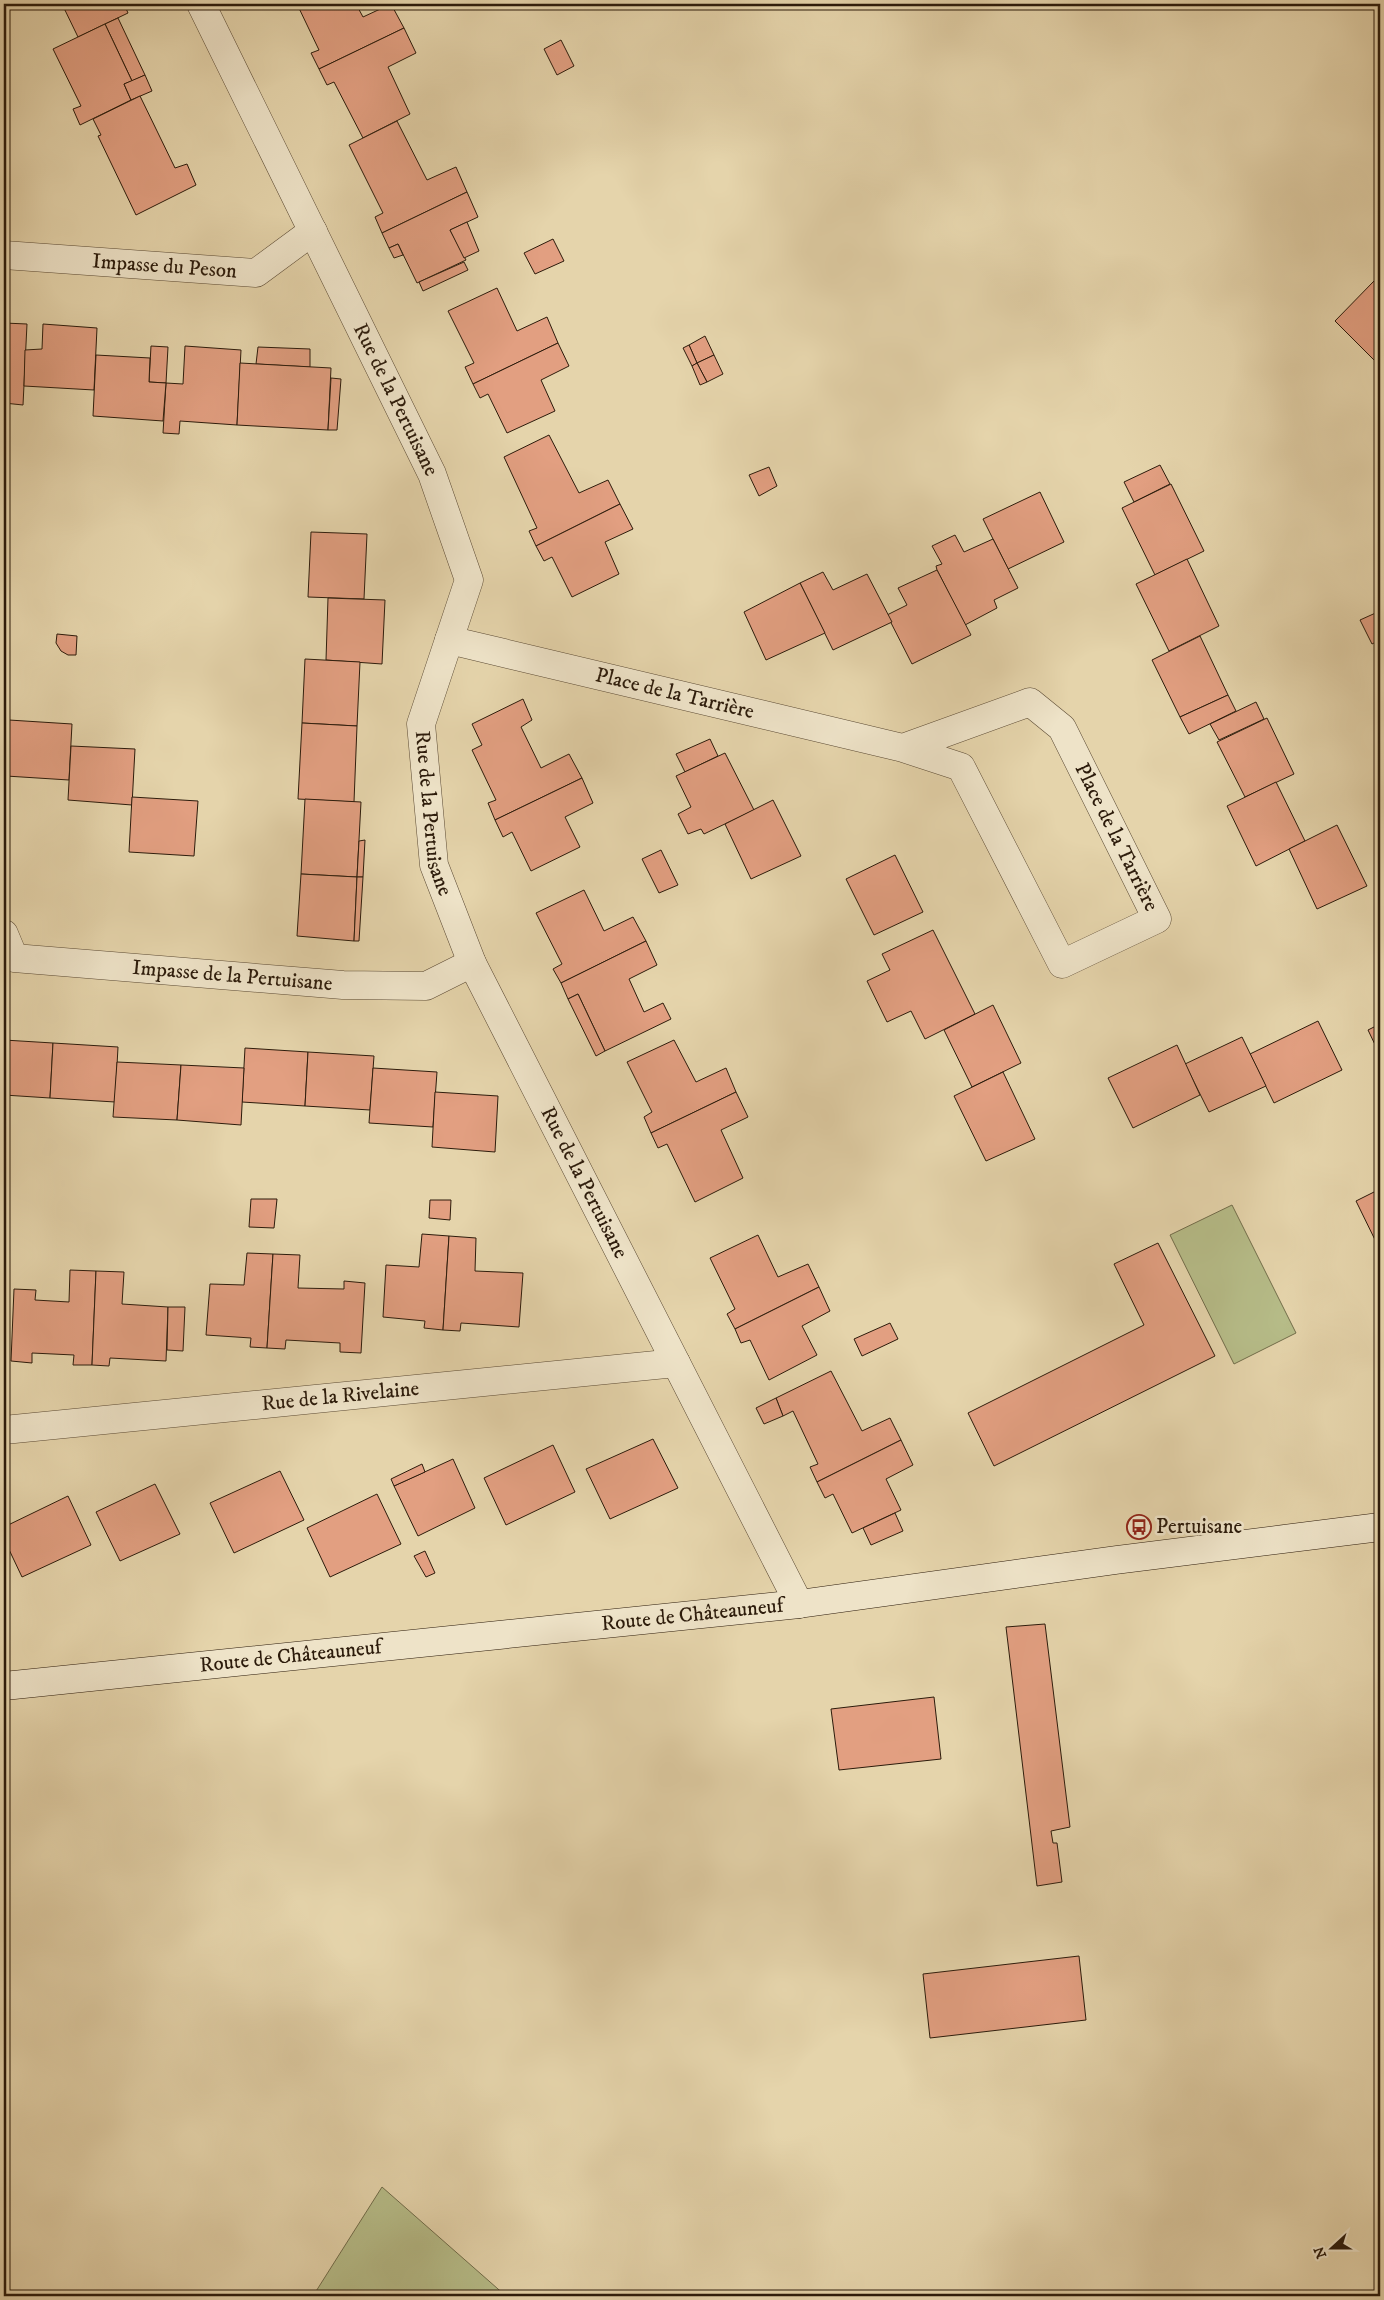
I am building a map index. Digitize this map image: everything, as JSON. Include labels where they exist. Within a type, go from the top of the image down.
[{"type":"street","name":"Rue de la Pertuisane","points":[[201,4],[432,474],[469,580],[421,724],[434,865],[472,963],[799,1604]]},
{"type":"street","name":"Impasse du Peson","points":[[4,255],[256,273],[313,231]]},
{"type":"street","name":"Place de la Tarrière","points":[[449,640],[903,748],[961,767],[1062,964],[1157,919],[1062,728],[1030,702],[903,748]]},
{"type":"street","name":"Impasse de la Pertuisane","points":[[4,934],[14,958],[343,985],[426,986],[472,963]]},
{"type":"street","name":"Rue de la Rivelaine","points":[[4,1430],[676,1363]]},
{"type":"street","name":"Route de Châteauneuf","points":[[4,1686],[799,1604],[1116,1560],[1380,1527]]},
{"type":"green space","points":[[1232,1205],[1296,1333],[1234,1364],[1170,1235]]},
{"type":"green space","points":[[382,2187],[506,2296],[313,2296]]},
{"type":"building","points":[[62,4],[124,4],[128,13],[78,37]]},
{"type":"building","points":[[297,4],[356,4],[363,17],[391,4],[404,28],[319,69],[311,53],[319,50]]},
{"type":"building","points":[[118,18],[145,75],[132,81],[105,24]]},
{"type":"building","points":[[105,24],[132,81],[124,84],[131,100],[80,125],[73,109],[81,106],[53,49]]},
{"type":"building","points":[[404,28],[416,53],[388,67],[410,114],[363,138],[334,82],[327,85],[319,69]]},
{"type":"building","points":[[561,40],[574,66],[557,75],[544,49]]},
{"type":"building","points":[[145,75],[152,91],[131,100],[124,84]]},
{"type":"building","points":[[140,96],[175,168],[187,164],[196,185],[136,215],[98,136],[101,135],[93,119]]},
{"type":"building","points":[[397,121],[427,180],[456,167],[467,192],[382,233],[375,217],[383,213],[349,145]]},
{"type":"building","points":[[467,192],[478,217],[450,230],[466,260],[417,283],[398,244],[389,248],[382,233]]},
{"type":"building","points":[[467,222],[479,251],[464,258],[450,230]]},
{"type":"building","points":[[553,239],[564,261],[535,274],[524,253]]},
{"type":"building","points":[[398,244],[403,255],[394,258],[389,248]]},
{"type":"building","points":[[464,262],[468,270],[423,291],[419,282]]},
{"type":"building","points":[[1374,281],[1380,288],[1380,366],[1335,321]]},
{"type":"building","points":[[497,288],[517,331],[547,317],[558,343],[473,384],[465,367],[474,363],[448,311]]},
{"type":"building","points":[[4,323],[27,324],[23,405],[4,403]]},
{"type":"building","points":[[43,324],[97,328],[94,390],[24,386],[25,350],[42,349]]},
{"type":"building","points":[[705,336],[714,355],[697,363],[689,345]]},
{"type":"building","points":[[558,343],[569,366],[541,380],[555,411],[507,433],[488,394],[480,398],[473,384]]},
{"type":"building","points":[[689,345],[697,363],[692,366],[683,348]]},
{"type":"building","points":[[151,346],[168,347],[166,383],[149,382]]},
{"type":"building","points":[[185,346],[241,350],[237,425],[180,421],[179,434],[163,433],[166,383],[183,384]]},
{"type":"building","points":[[258,347],[310,349],[310,367],[256,364]]},
{"type":"building","points":[[96,355],[150,358],[149,382],[166,383],[163,421],[93,416]]},
{"type":"building","points":[[714,355],[723,374],[707,382],[697,363]]},
{"type":"building","points":[[240,363],[331,368],[328,430],[237,425]]},
{"type":"building","points":[[697,363],[707,382],[700,385],[692,366]]},
{"type":"building","points":[[331,378],[341,379],[337,430],[328,430]]},
{"type":"building","points":[[549,435],[579,493],[608,480],[620,504],[536,546],[529,531],[537,528],[504,457]]},
{"type":"building","points":[[1160,465],[1170,484],[1134,502],[1124,482]]},
{"type":"building","points":[[769,467],[777,486],[759,496],[749,475]]},
{"type":"building","points":[[1171,484],[1204,551],[1155,575],[1122,508]]},
{"type":"building","points":[[1040,492],[1064,542],[1008,569],[983,519]]},
{"type":"building","points":[[620,504],[633,529],[605,542],[619,574],[572,597],[552,557],[544,561],[536,546]]},
{"type":"building","points":[[311,532],[367,534],[364,599],[308,597]]},
{"type":"building","points":[[955,535],[964,552],[993,539],[1018,588],[994,600],[997,608],[965,625],[937,570],[936,566],[942,564],[932,546]]},
{"type":"building","points":[[1187,559],[1219,626],[1169,651],[1136,584]]},
{"type":"building","points":[[937,570],[971,635],[912,664],[887,615],[907,605],[898,588]]},
{"type":"building","points":[[823,572],[833,590],[867,574],[892,622],[833,650],[800,583]]},
{"type":"building","points":[[800,583],[825,633],[766,660],[744,612]]},
{"type":"building","points":[[328,598],[385,600],[382,664],[326,660]]},
{"type":"building","points":[[1380,611],[1380,640],[1372,644],[1360,620]]},
{"type":"building","points":[[57,634],[77,636],[76,655],[68,655],[61,651],[56,643]]},
{"type":"building","points":[[1200,636],[1228,695],[1180,717],[1152,660]]},
{"type":"building","points":[[305,659],[360,662],[357,726],[302,723]]},
{"type":"building","points":[[1228,695],[1236,711],[1189,734],[1180,717]]},
{"type":"building","points":[[523,699],[532,720],[521,727],[541,768],[569,754],[582,778],[495,820],[488,803],[496,800],[472,750],[482,745],[472,724]]},
{"type":"building","points":[[1256,702],[1264,719],[1219,740],[1210,724]]},
{"type":"building","points":[[1267,718],[1294,774],[1245,797],[1217,742]]},
{"type":"building","points":[[4,720],[9,720],[6,776],[4,776]]},
{"type":"building","points":[[9,720],[72,724],[69,780],[6,776]]},
{"type":"building","points":[[302,723],[357,726],[354,802],[298,799]]},
{"type":"building","points":[[710,739],[718,756],[685,772],[676,754]]},
{"type":"building","points":[[71,746],[135,749],[132,805],[68,800]]},
{"type":"building","points":[[725,753],[754,810],[704,834],[701,829],[688,834],[678,814],[691,807],[676,776]]},
{"type":"building","points":[[582,778],[593,803],[565,817],[580,847],[531,871],[512,832],[503,837],[495,820]]},
{"type":"building","points":[[1276,782],[1305,841],[1256,866],[1227,806]]},
{"type":"building","points":[[132,797],[198,801],[194,856],[129,852]]},
{"type":"building","points":[[305,799],[361,802],[357,877],[301,874]]},
{"type":"building","points":[[773,800],[801,856],[751,879],[725,824]]},
{"type":"building","points":[[1337,825],[1367,886],[1317,909],[1289,849]]},
{"type":"building","points":[[365,840],[363,877],[357,877],[359,841]]},
{"type":"building","points":[[661,850],[678,885],[659,893],[642,859]]},
{"type":"building","points":[[895,855],[923,912],[874,935],[846,879]]},
{"type":"building","points":[[301,874],[357,877],[354,941],[297,936]]},
{"type":"building","points":[[357,877],[363,877],[359,941],[354,941]]},
{"type":"building","points":[[584,890],[604,931],[633,917],[646,941],[561,983],[553,969],[562,964],[536,913]]},
{"type":"building","points":[[933,930],[975,1014],[925,1039],[911,1011],[887,1022],[867,981],[890,970],[882,954]]},
{"type":"building","points":[[646,941],[657,965],[629,979],[644,1012],[663,1003],[671,1019],[605,1051],[578,994],[568,999],[561,983]]},
{"type":"building","points":[[578,994],[605,1051],[596,1056],[568,999]]},
{"type":"building","points":[[993,1005],[1021,1063],[972,1087],[944,1030]]},
{"type":"building","points":[[1318,1021],[1342,1070],[1274,1103],[1250,1054]]},
{"type":"building","points":[[1380,1024],[1380,1055],[1368,1030]]},
{"type":"building","points":[[1242,1037],[1266,1086],[1209,1112],[1185,1064]]},
{"type":"building","points":[[4,1040],[53,1043],[50,1098],[4,1095]]},
{"type":"building","points":[[674,1040],[696,1082],[726,1068],[736,1092],[651,1133],[644,1117],[652,1112],[627,1062]]},
{"type":"building","points":[[53,1043],[118,1047],[115,1102],[50,1098]]},
{"type":"building","points":[[1177,1045],[1200,1095],[1133,1128],[1108,1078]]},
{"type":"building","points":[[245,1048],[308,1052],[305,1106],[242,1102]]},
{"type":"building","points":[[308,1052],[374,1056],[370,1110],[305,1106]]},
{"type":"building","points":[[117,1062],[181,1065],[177,1120],[113,1117]]},
{"type":"building","points":[[181,1065],[244,1068],[241,1125],[177,1120]]},
{"type":"building","points":[[373,1068],[437,1072],[433,1127],[369,1123]]},
{"type":"building","points":[[1003,1072],[1035,1139],[986,1161],[954,1096]]},
{"type":"building","points":[[435,1092],[498,1096],[495,1152],[432,1147]]},
{"type":"building","points":[[736,1092],[748,1117],[721,1130],[743,1178],[695,1202],[667,1144],[658,1148],[651,1133]]},
{"type":"building","points":[[1380,1189],[1380,1250],[1356,1201]]},
{"type":"building","points":[[251,1199],[277,1199],[274,1228],[249,1227]]},
{"type":"building","points":[[430,1200],[451,1200],[450,1220],[429,1218]]},
{"type":"building","points":[[422,1234],[449,1236],[443,1330],[424,1328],[425,1321],[383,1317],[386,1265],[419,1267]]},
{"type":"building","points":[[758,1235],[778,1277],[808,1264],[819,1287],[735,1329],[727,1314],[735,1309],[710,1258]]},
{"type":"building","points":[[449,1236],[476,1238],[475,1271],[523,1273],[519,1327],[461,1323],[460,1331],[443,1330]]},
{"type":"building","points":[[1158,1243],[1215,1356],[994,1466],[968,1413],[1144,1325],[1114,1264]]},
{"type":"building","points":[[247,1253],[273,1254],[267,1348],[250,1347],[251,1338],[206,1335],[210,1284],[244,1285]]},
{"type":"building","points":[[273,1254],[300,1255],[298,1288],[344,1289],[344,1281],[365,1283],[361,1353],[340,1352],[340,1343],[286,1340],[285,1349],[267,1348]]},
{"type":"building","points":[[70,1270],[96,1271],[92,1365],[73,1365],[74,1355],[32,1353],[32,1363],[11,1361],[14,1289],[36,1290],[35,1300],[69,1302]]},
{"type":"building","points":[[96,1271],[124,1272],[122,1304],[168,1307],[166,1361],[110,1358],[109,1366],[92,1365]]},
{"type":"building","points":[[819,1287],[830,1311],[802,1326],[817,1355],[769,1380],[750,1340],[741,1343],[735,1329]]},
{"type":"building","points":[[168,1307],[185,1307],[183,1351],[167,1350]]},
{"type":"building","points":[[890,1323],[898,1339],[862,1356],[854,1339]]},
{"type":"building","points":[[831,1371],[862,1431],[890,1418],[901,1440],[817,1482],[810,1467],[818,1464],[793,1411],[783,1416],[776,1398]]},
{"type":"building","points":[[776,1398],[783,1416],[764,1424],[756,1408]]},
{"type":"building","points":[[653,1439],[678,1488],[610,1519],[586,1469]]},
{"type":"building","points":[[901,1440],[913,1465],[886,1479],[901,1510],[852,1533],[833,1494],[825,1498],[817,1482]]},
{"type":"building","points":[[553,1445],[575,1492],[506,1525],[484,1478]]},
{"type":"building","points":[[453,1459],[475,1508],[418,1536],[394,1486]]},
{"type":"building","points":[[422,1464],[425,1472],[394,1486],[391,1479]]},
{"type":"building","points":[[280,1471],[304,1520],[234,1553],[210,1503]]},
{"type":"building","points":[[155,1484],[180,1534],[120,1561],[96,1512]]},
{"type":"building","points":[[377,1494],[401,1544],[330,1577],[307,1528]]},
{"type":"building","points":[[68,1496],[91,1545],[22,1577],[4,1539],[4,1527]]},
{"type":"building","points":[[895,1513],[903,1531],[871,1545],[863,1528]]},
{"type":"building","points":[[425,1551],[435,1573],[426,1577],[414,1556]]},
{"type":"building","points":[[1045,1624],[1070,1827],[1051,1831],[1053,1843],[1057,1843],[1062,1882],[1037,1886],[1006,1627]]},
{"type":"building","points":[[934,1697],[941,1759],[839,1770],[831,1709]]},
{"type":"building","points":[[1079,1956],[1086,2020],[930,2038],[923,1974]]},
{"type":"place","name":"Pertuisane","points":[[1139,1527]]}]
